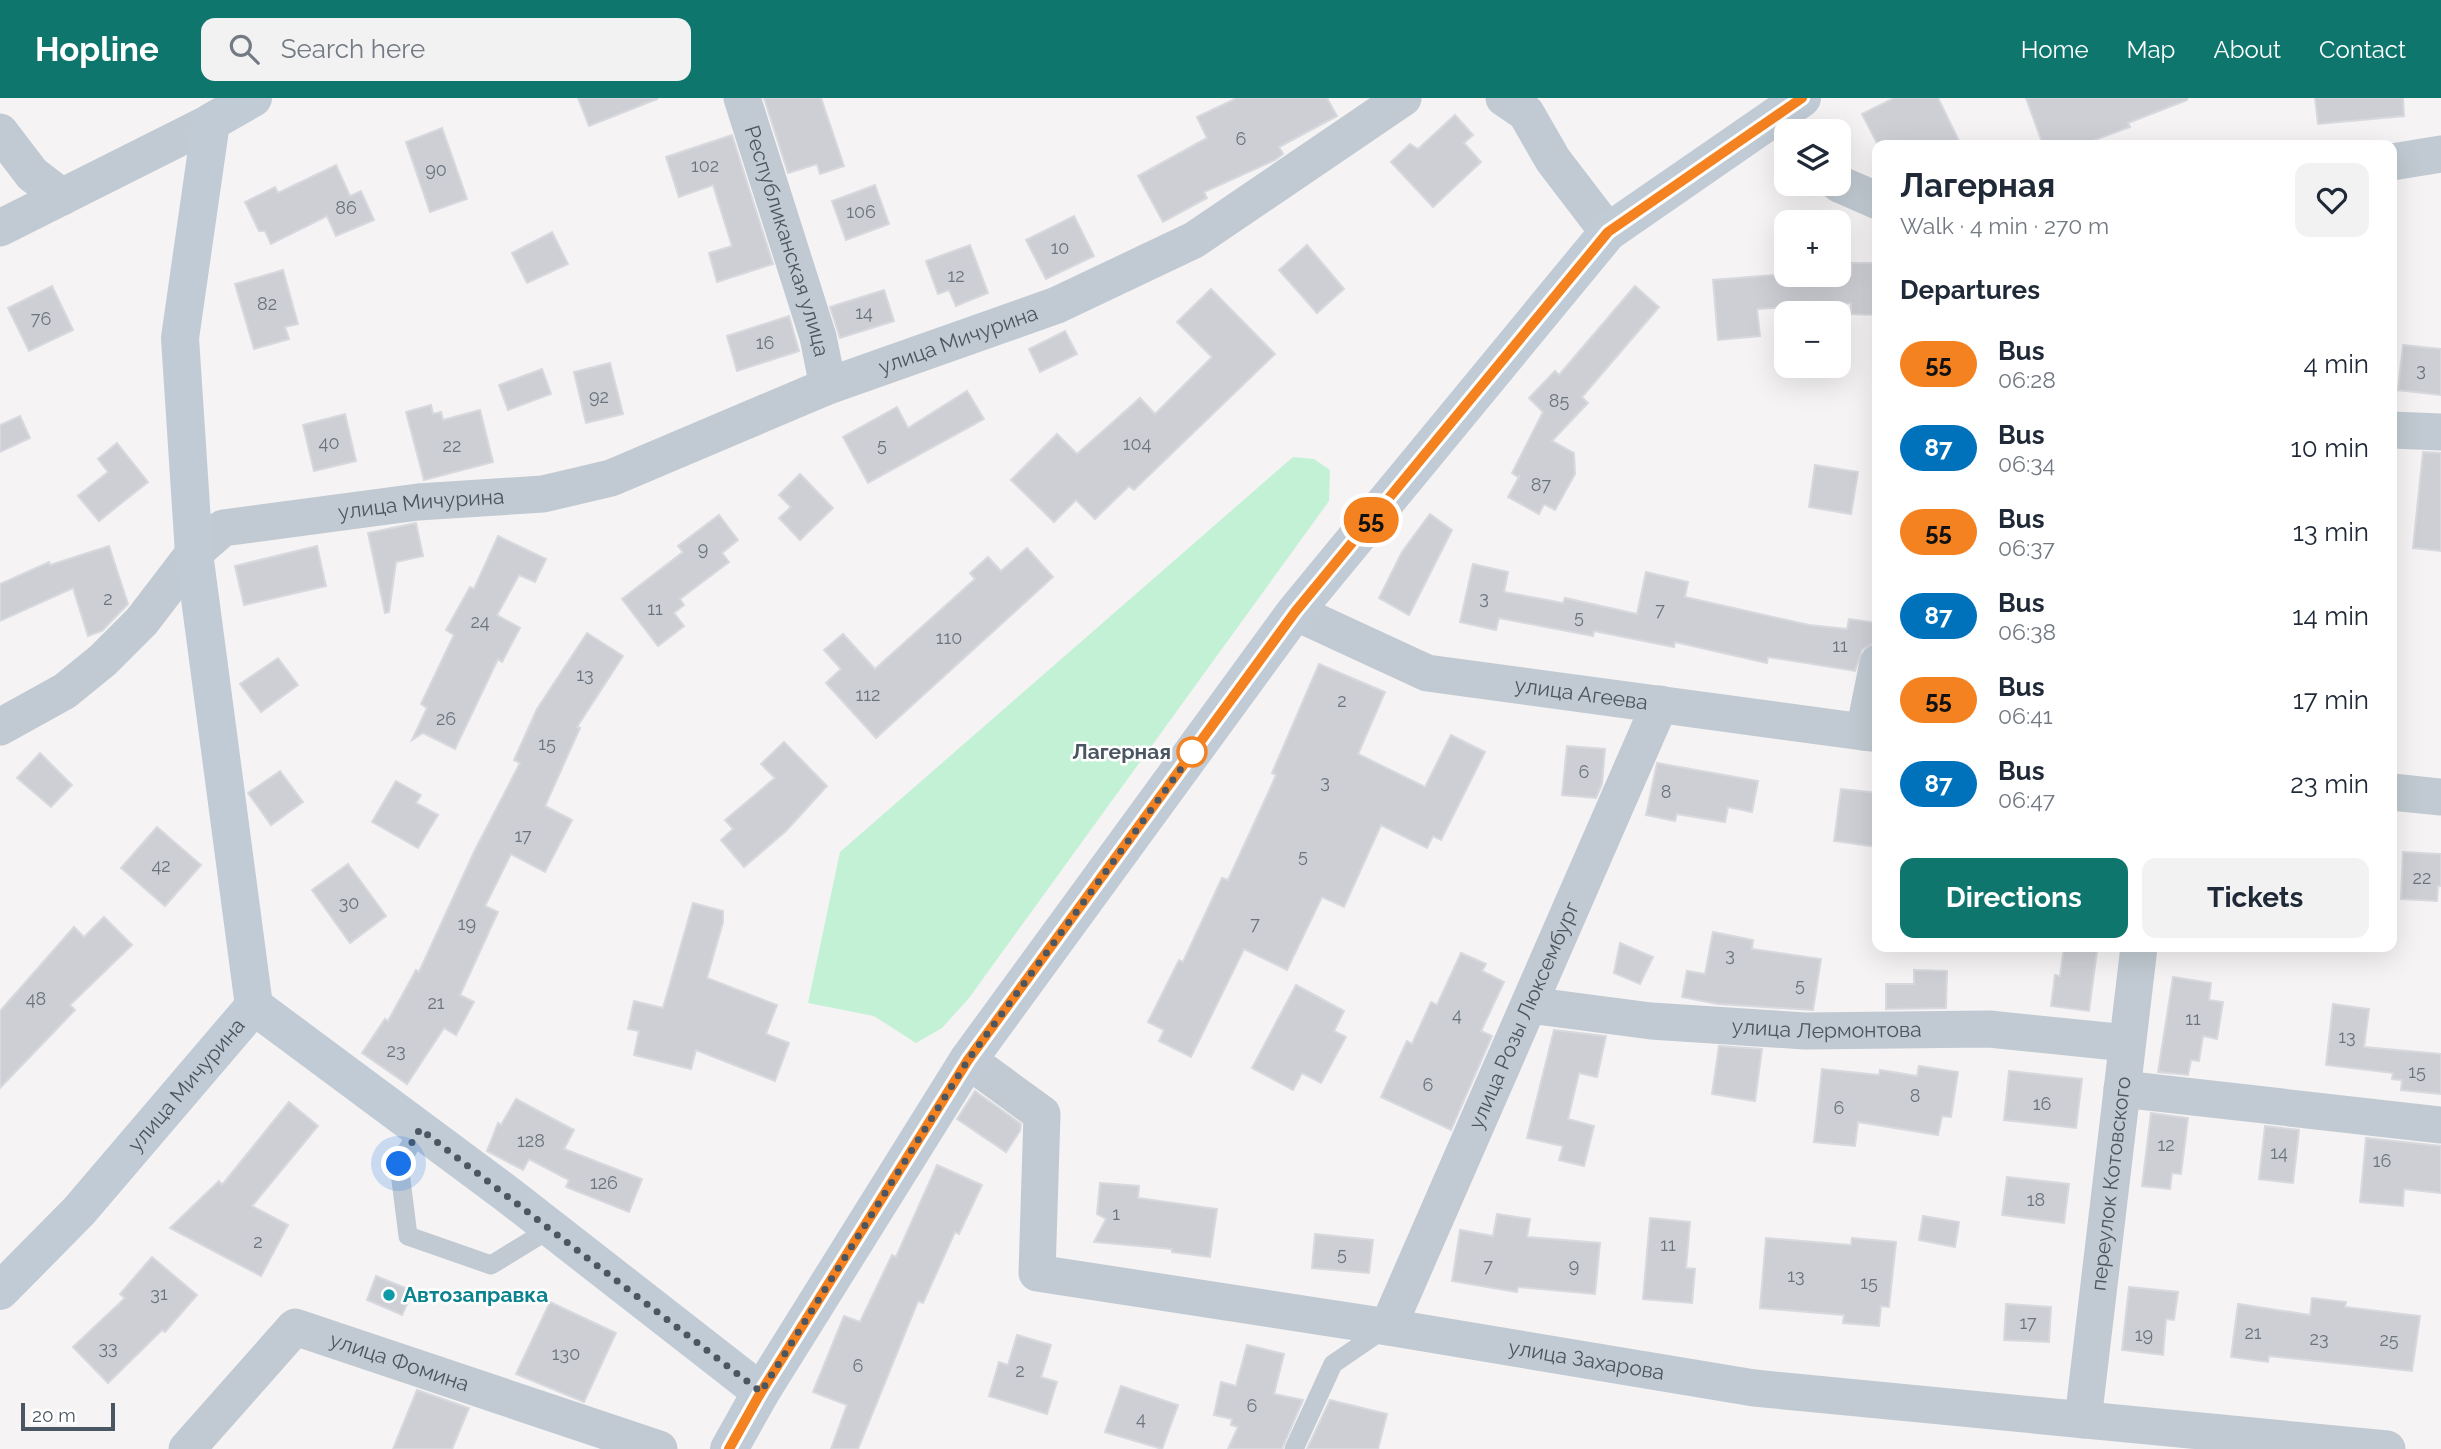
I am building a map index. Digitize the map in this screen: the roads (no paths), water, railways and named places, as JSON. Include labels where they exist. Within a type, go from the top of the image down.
[{"type":"street","points":[[0,228],[211,122],[253,98]]},
{"type":"street","name":"Республиканская улица","points":[[742,98],[818,337],[828,386]]},
{"type":"street","name":"улица Мичурина","points":[[0,1291],[79,1211],[254,1006],[194,553],[223,528],[418,502],[543,494],[611,478],[828,386],[1057,305],[1194,240],[1403,98]]},
{"type":"street","points":[[1504,98],[1526,113],[1553,160],[1608,232]]},
{"type":"street","points":[[1784,119],[1802,98]]},
{"type":"street","points":[[0,727],[65,691],[103,660],[142,621],[194,553],[180,338],[211,122]]},
{"type":"street","points":[[729,1449],[761,1392],[968,1060],[1295,612],[1608,232],[1774,130]]},
{"type":"street","points":[[0,132],[32,174],[62,197]]},
{"type":"street","points":[[2397,161],[2441,155]]},
{"type":"street","points":[[1851,189],[1872,198]]},
{"type":"street","points":[[2397,430],[2441,432]]},
{"type":"street","name":"улица Агеева","points":[[1295,612],[1427,673],[1871,733]]},
{"type":"street","name":"улица Розы Люксембург","points":[[1388,1326],[1660,705]]},
{"type":"street","points":[[2397,793],[2441,797]]},
{"type":"street","name":"переулок Котовского","points":[[2083,1420],[2139,952]]},
{"type":"street","name":"улица Лермонтова","points":[[1528,1005],[1702,1024],[1805,1031],[1989,1029],[2127,1043]]},
{"type":"street","points":[[254,1006],[420,1129],[761,1392]]},
{"type":"street","name":"улица Захарова","points":[[968,1060],[1042,1114],[1037,1273],[1388,1326],[1754,1388],[2388,1449]]},
{"type":"street","points":[[2122,1089],[2441,1125]]},
{"type":"street","name":"улица Фомина","points":[[187,1449],[295,1327],[659,1449]]},
{"type":"lane","points":[[420,1129],[399,1164],[408,1237],[491,1265],[550,1229]]},
{"type":"lane","points":[[1294,1449],[1333,1364],[1388,1326]]},
{"type":"place","name":"Лагерная","points":[[1192,752]]},
{"type":"place","name":"Автозаправка","points":[[389,1295]]}]
